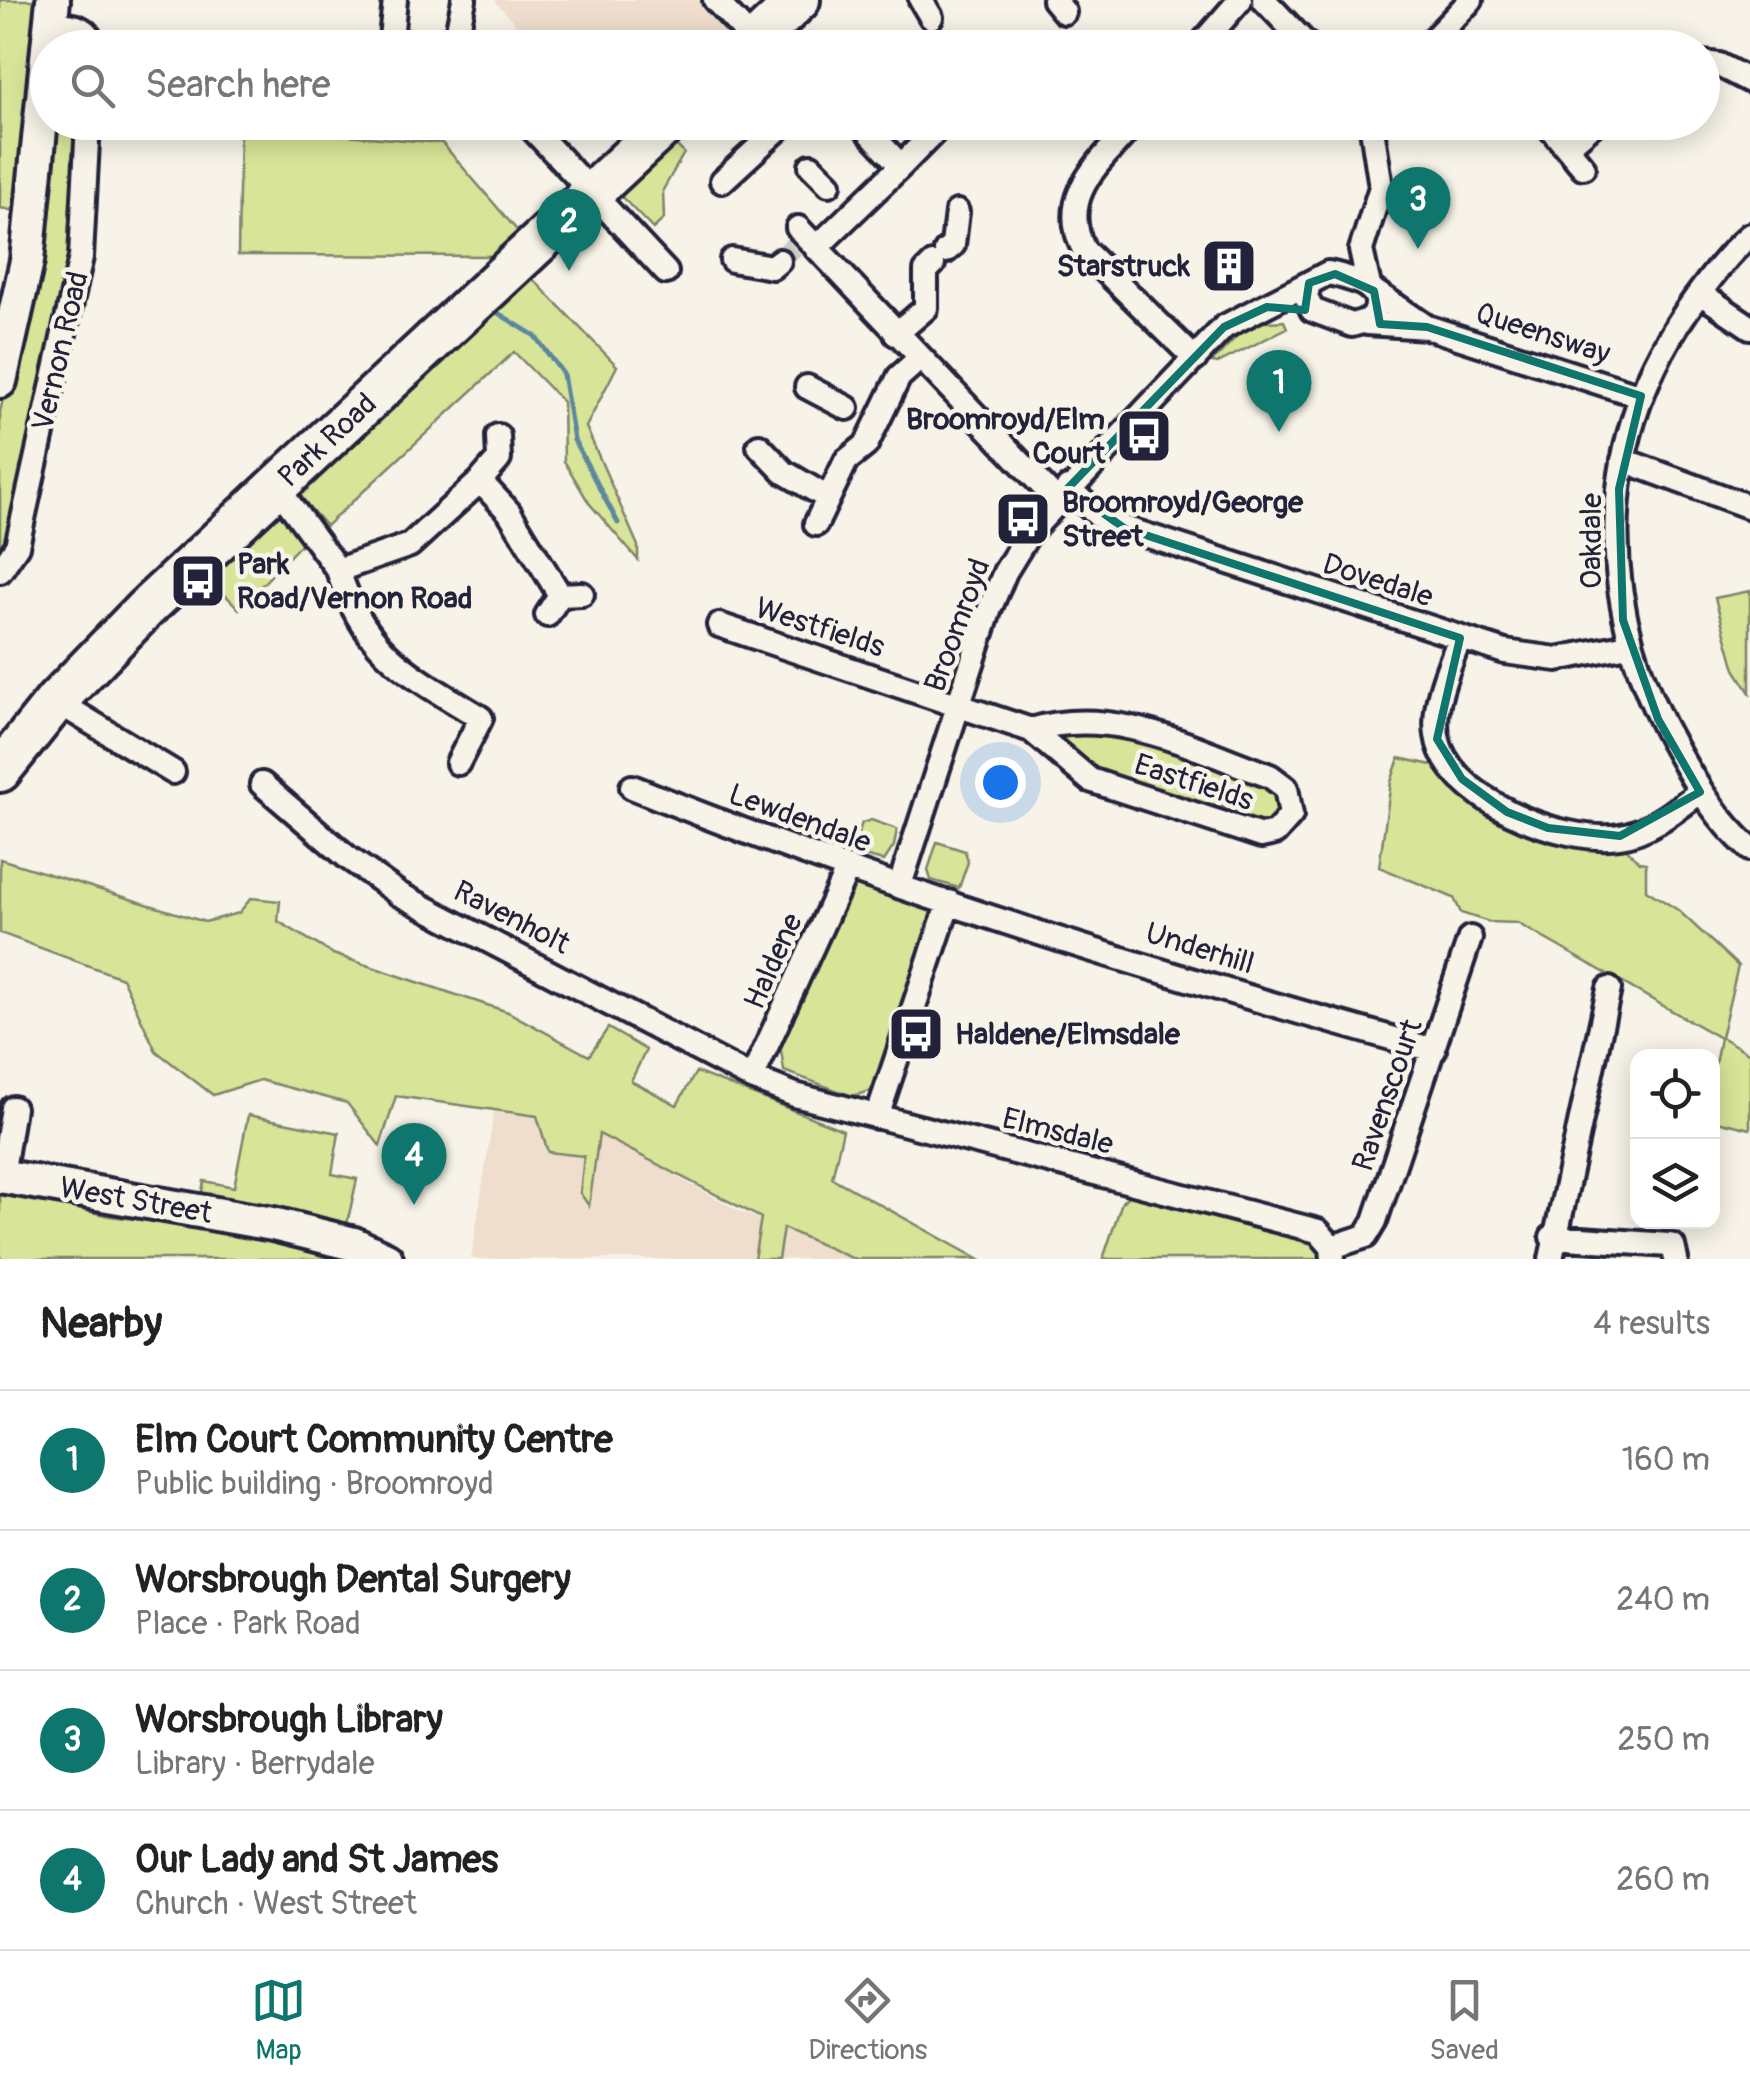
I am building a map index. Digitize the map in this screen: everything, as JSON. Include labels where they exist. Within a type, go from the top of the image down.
[{"type":"highway","name":"Park Road","points":[[0,770],[56,701],[146,608],[649,140]]},
{"type":"main road","name":"Vernon Road","points":[[0,381],[27,261],[39,140]]},
{"type":"main road","name":"West Street","points":[[1,1176],[273,1224],[354,1244],[386,1259]]},
{"type":"street","points":[[392,30],[395,0]]},
{"type":"street","points":[[456,30],[464,0]]},
{"type":"street","points":[[714,0],[768,30]]},
{"type":"street","points":[[1214,30],[1240,0]]},
{"type":"street","points":[[1264,0],[1293,30]]},
{"type":"street","points":[[1442,30],[1471,0]]},
{"type":"street","name":"Vernon Road","points":[[49,30],[78,26],[83,30]]},
{"type":"street","points":[[1720,66],[1750,81]]},
{"type":"street","name":"Vernon Road","points":[[0,571],[16,546],[81,256],[87,140]]},
{"type":"street","points":[[543,140],[594,193],[650,267]]},
{"type":"street","points":[[722,181],[767,140]]},
{"type":"street","points":[[877,140],[901,166]]},
{"type":"street","points":[[732,260],[772,268],[842,197],[901,166],[926,140]]},
{"type":"street","points":[[1120,140],[1078,195],[1073,212],[1075,231],[1084,250],[1195,359]]},
{"type":"street","points":[[1366,323],[1378,306],[1362,250],[1381,187],[1374,140]]},
{"type":"street","points":[[1561,140],[1583,166]]},
{"type":"street","points":[[1566,146],[1574,140]]},
{"type":"street","points":[[724,146],[742,163]]},
{"type":"street","points":[[811,166],[842,197]]},
{"type":"street","points":[[896,334],[926,308],[926,271],[953,245],[957,212]]},
{"type":"street","name":"Oakdale","points":[[1750,235],[1665,340],[1640,396],[1624,460],[1617,572],[1628,645],[1658,719],[1700,792],[1750,848]]},
{"type":"street","name":"Dovedale","points":[[798,244],[1062,494],[1100,517],[1505,652],[1557,659],[1628,645]]},
{"type":"street","name":"Broomroyd","points":[[900,885],[1004,572],[1062,494],[1233,320],[1267,307],[1362,250]]},
{"type":"street","points":[[1267,307],[1312,310],[1306,297],[1318,278]]},
{"type":"street","name":"Queensway","points":[[1318,278],[1372,289],[1427,327]]},
{"type":"street","points":[[1700,293],[1750,327]]},
{"type":"street","name":"Queensway","points":[[1312,310],[1352,326],[1366,323],[1427,327],[1640,396]]},
{"type":"street","points":[[862,415],[918,359]]},
{"type":"street","points":[[807,387],[862,415]]},
{"type":"street","points":[[816,524],[846,461],[866,445],[862,415]]},
{"type":"street","points":[[338,570],[410,545],[499,459],[498,436]]},
{"type":"street","points":[[759,446],[784,472],[828,498]]},
{"type":"street","points":[[1624,460],[1750,507]]},
{"type":"street","points":[[480,481],[509,512],[563,601]]},
{"type":"street","points":[[277,486],[338,570],[364,632],[394,665],[490,723],[458,763]]},
{"type":"street","name":"Westfields","points":[[720,626],[959,705]]},
{"type":"street","points":[[1460,638],[1436,714],[1437,738],[1462,778],[1507,812],[1566,832],[1620,836],[1651,825],[1700,792]]},
{"type":"street","points":[[56,701],[174,772]]},
{"type":"street","name":"Eastfields","points":[[959,705],[1031,730],[1090,780],[1261,836],[1276,833],[1291,815],[1292,800],[1286,788],[1270,776],[1112,720],[1053,724],[1031,730]]},
{"type":"street","name":"Ravenholt","points":[[262,784],[347,857],[399,894],[752,1078]]},
{"type":"street","name":"Lewdendale","points":[[632,787],[949,902]]},
{"type":"street","name":"Haldene","points":[[752,1078],[848,868]]},
{"type":"street","points":[[877,1117],[949,902]]},
{"type":"street","name":"Underhill","points":[[949,902],[1434,1050]]},
{"type":"street","name":"Ravenscourt","points":[[1332,1253],[1366,1236],[1375,1221],[1470,938]]},
{"type":"street","points":[[1609,989],[1604,1063],[1552,1248],[1669,1245],[1673,1246],[1676,1259]]},
{"type":"street","name":"Elmsdale","points":[[752,1078],[795,1095],[1318,1231],[1332,1253]]},
{"type":"street","points":[[1,1176],[13,1108]]},
{"type":"highlighted area","points":[[1335,274],[1374,291],[1380,324],[1427,327],[1641,396],[1619,489],[1623,620],[1658,719],[1700,792],[1620,836],[1548,828],[1507,812],[1462,779],[1437,739],[1460,638],[1124,528],[1068,488],[1224,327],[1267,307],[1305,310],[1309,283]]},
{"type":"shaded area","points":[[494,0],[699,0],[728,30],[521,30]]},
{"type":"shaded area","points":[[494,1112],[537,1116],[585,1156],[580,1192],[590,1204],[598,1133],[739,1211],[854,1259],[471,1259]]},
{"type":"green space","points":[[0,0],[40,0],[36,30],[30,30],[30,84],[15,211],[0,208]]},
{"type":"green space","points":[[47,140],[80,140],[72,259],[9,543],[0,561],[0,412],[35,262]]},
{"type":"green space","points":[[240,140],[442,143],[521,235],[500,256],[238,255]]},
{"type":"green space","points":[[673,142],[684,153],[663,190],[664,219],[653,229],[619,194]]},
{"type":"green space","points":[[529,275],[617,366],[586,427],[638,546],[638,560],[589,503],[564,461],[563,402],[514,352],[326,526],[298,494]]},
{"type":"green space","points":[[1284,321],[1287,328],[1218,363],[1212,362],[1250,323]]},
{"type":"green space","points":[[280,514],[303,542],[239,609],[207,576]]},
{"type":"green space","points":[[1750,591],[1750,693],[1735,669],[1715,598]]},
{"type":"green space","points":[[1125,730],[1153,746],[1157,742],[1263,776],[1284,806],[1269,823],[1246,820],[1244,814],[1216,804],[1211,809],[1097,771],[1050,733]]},
{"type":"green space","points":[[1399,758],[1446,768],[1463,786],[1621,843],[1639,862],[1646,863],[1646,890],[1678,910],[1738,966],[1721,1037],[1750,1054],[1750,1129],[1720,1122],[1720,1038],[1517,923],[1489,922],[1461,913],[1454,898],[1379,867],[1391,782]]},
{"type":"green space","points":[[871,820],[897,829],[894,846],[884,861],[851,853],[862,823]]},
{"type":"green space","points":[[937,842],[965,851],[968,862],[959,888],[931,880],[928,870]]},
{"type":"green space","points":[[0,859],[205,922],[239,913],[251,898],[280,901],[278,921],[333,954],[508,1012],[589,1056],[608,1028],[646,1050],[631,1081],[677,1105],[696,1072],[843,1130],[832,1178],[978,1259],[854,1259],[783,1228],[778,1259],[754,1259],[761,1218],[599,1134],[589,1206],[580,1193],[584,1156],[548,1152],[537,1116],[396,1096],[380,1146],[347,1103],[260,1080],[213,1095],[156,1051],[122,978],[0,933]]},
{"type":"green space","points":[[858,883],[926,903],[934,917],[878,1089],[852,1096],[784,1071],[780,1043],[844,901]]},
{"type":"green space","points":[[248,1115],[339,1133],[332,1174],[357,1179],[347,1224],[201,1197],[204,1181],[234,1187]]},
{"type":"green space","points":[[0,1191],[109,1216],[267,1234],[357,1259],[0,1259]]},
{"type":"green space","points":[[1133,1191],[1298,1233],[1321,1246],[1322,1259],[1103,1259],[1122,1202]]},
{"type":"waterway","points":[[498,313],[535,336],[563,374],[574,440],[618,523]]},
{"type":"tunnel","points":[[779,261],[794,247]]},
{"type":"place","name":"Worsbrough Library","points":[[1418,249]]},
{"type":"place","name":"Starstruck","points":[[1229,266]]},
{"type":"place","name":"Worsbrough Dental Surgery","points":[[569,271]]},
{"type":"place","name":"Elm Court Community Centre","points":[[1279,432]]},
{"type":"place","name":"Broomroyd/Elm Court","points":[[1144,436]]},
{"type":"place","name":"Broomroyd/George Street","points":[[1023,519]]},
{"type":"place","name":"Park Road/Vernon Road","points":[[198,581]]},
{"type":"place","name":"Haldene/Elmsdale","points":[[916,1034]]},
{"type":"place","name":"Our Lady and St James","points":[[414,1205]]}]
